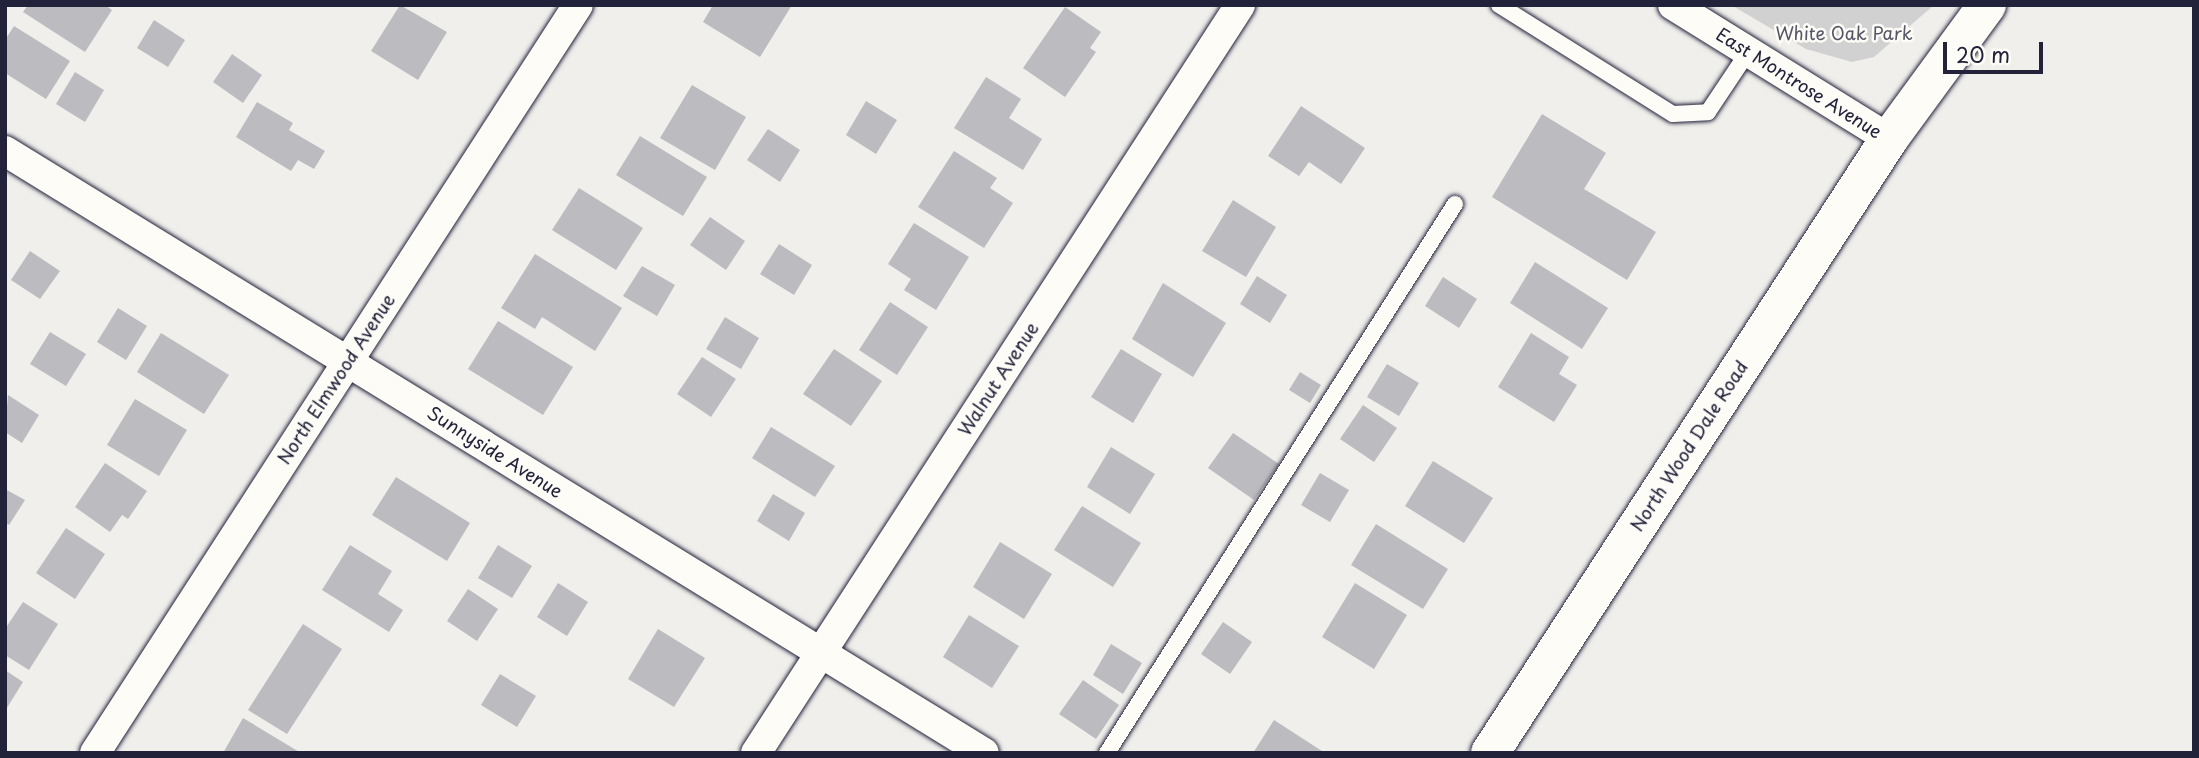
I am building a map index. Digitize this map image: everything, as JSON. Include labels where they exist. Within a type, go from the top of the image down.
[{"type":"main road","name":"North Wood Dale Road","points":[[1490,753],[1889,139],[1987,5]]},
{"type":"street","name":"North Elmwood Avenue","points":[[95,753],[578,5]]},
{"type":"street","name":"Walnut Avenue","points":[[756,753],[1240,5]]},
{"type":"street","name":"East Montrose Avenue","points":[[1672,5],[1889,139]]},
{"type":"street","name":"Sunnyside Avenue","points":[[5,150],[984,753]]},
{"type":"lane","points":[[1499,5],[1673,114],[1708,112],[1748,52]]},
{"type":"lane","points":[[1107,753],[1455,204]]},
{"type":"green space","name":"White Oak Park","points":[[1731,5],[1934,5],[1874,57],[1852,62],[1806,49]]},
{"type":"building","points":[[28,5],[105,5],[112,10],[85,52],[23,12]]},
{"type":"building","points":[[400,5],[447,32],[418,80],[371,51]]},
{"type":"building","points":[[713,5],[792,5],[760,57],[703,22]]},
{"type":"building","points":[[1065,7],[1101,32],[1090,48],[1096,52],[1065,97],[1023,68]]},
{"type":"building","points":[[154,20],[185,40],[168,67],[137,48]]},
{"type":"building","points":[[14,26],[70,61],[46,99],[5,73],[5,40]]},
{"type":"building","points":[[232,54],[262,75],[243,103],[213,82]]},
{"type":"building","points":[[75,72],[104,90],[85,122],[56,104]]},
{"type":"building","points":[[986,77],[1021,99],[1009,118],[1042,139],[1023,170],[954,128]]},
{"type":"building","points":[[692,85],[746,117],[715,170],[660,138]]},
{"type":"building","points":[[866,101],[897,120],[876,154],[846,135]]},
{"type":"building","points":[[257,102],[293,123],[289,130],[325,151],[314,169],[298,160],[291,171],[236,137]]},
{"type":"building","points":[[1301,106],[1365,148],[1341,184],[1309,162],[1299,176],[1268,156]]},
{"type":"building","points":[[1542,114],[1606,153],[1584,189],[1656,232],[1627,280],[1492,197]]},
{"type":"building","points":[[768,129],[800,150],[780,182],[747,160]]},
{"type":"building","points":[[640,136],[707,177],[683,216],[616,175]]},
{"type":"building","points":[[954,151],[997,178],[990,188],[1013,203],[984,248],[918,207]]},
{"type":"building","points":[[579,188],[643,228],[616,270],[552,230]]},
{"type":"building","points":[[1233,200],[1276,227],[1246,277],[1202,251]]},
{"type":"building","points":[[710,217],[745,241],[726,270],[690,245]]},
{"type":"building","points":[[914,223],[969,257],[936,310],[904,290],[911,279],[888,264]]},
{"type":"building","points":[[779,244],[812,265],[794,295],[760,274]]},
{"type":"building","points":[[30,251],[60,271],[40,299],[11,280]]},
{"type":"building","points":[[535,254],[622,308],[595,351],[542,317],[535,329],[501,308]]},
{"type":"building","points":[[1535,262],[1608,308],[1582,349],[1510,303]]},
{"type":"building","points":[[642,266],[675,285],[657,316],[623,296]]},
{"type":"building","points":[[1257,276],[1287,295],[1270,323],[1240,304]]},
{"type":"building","points":[[1443,277],[1477,299],[1459,328],[1425,306]]},
{"type":"building","points":[[1163,283],[1226,323],[1193,377],[1132,339]]},
{"type":"building","points":[[890,302],[928,327],[897,375],[859,350]]},
{"type":"building","points":[[118,308],[147,326],[126,360],[97,342]]},
{"type":"building","points":[[725,317],[759,338],[741,369],[706,349]]},
{"type":"building","points":[[498,321],[573,367],[543,415],[468,369]]},
{"type":"building","points":[[50,332],[86,354],[66,386],[30,364]]},
{"type":"building","points":[[161,333],[229,375],[204,414],[137,372]]},
{"type":"building","points":[[1531,333],[1569,357],[1559,374],[1577,385],[1554,422],[1498,387]]},
{"type":"building","points":[[834,349],[882,381],[851,426],[803,394]]},
{"type":"building","points":[[1121,349],[1162,374],[1133,423],[1091,397]]},
{"type":"building","points":[[702,357],[736,379],[711,417],[677,394]]},
{"type":"building","points":[[1387,364],[1419,383],[1399,416],[1367,397]]},
{"type":"building","points":[[1300,372],[1321,385],[1310,403],[1289,390]]},
{"type":"building","points":[[8,395],[39,415],[22,443],[5,432]]},
{"type":"building","points":[[135,399],[187,430],[159,476],[107,445]]},
{"type":"building","points":[[1363,405],[1397,428],[1374,462],[1340,439]]},
{"type":"building","points":[[771,427],[835,466],[815,497],[752,458]]},
{"type":"building","points":[[1233,433],[1279,464],[1254,500],[1208,468]]},
{"type":"building","points":[[1111,447],[1155,474],[1130,514],[1087,487]]},
{"type":"building","points":[[1433,461],[1493,498],[1464,543],[1405,506]]},
{"type":"building","points":[[105,463],[147,491],[128,519],[122,515],[110,532],[75,507]]},
{"type":"building","points":[[1320,473],[1349,490],[1330,522],[1301,505]]},
{"type":"building","points":[[396,477],[470,523],[447,561],[372,515]]},
{"type":"building","points":[[5,489],[25,500],[9,525],[5,523]]},
{"type":"building","points":[[773,494],[805,513],[789,541],[757,521]]},
{"type":"building","points":[[1082,506],[1141,543],[1113,587],[1054,550]]},
{"type":"building","points":[[1376,524],[1448,569],[1423,609],[1351,565]]},
{"type":"building","points":[[66,528],[105,554],[75,599],[36,573]]},
{"type":"building","points":[[1000,542],[1052,574],[1024,619],[973,587]]},
{"type":"building","points":[[350,545],[392,571],[378,594],[403,610],[389,632],[322,590]]},
{"type":"building","points":[[498,545],[532,566],[512,598],[478,578]]},
{"type":"building","points":[[558,583],[588,602],[567,636],[537,617]]},
{"type":"building","points":[[1355,583],[1407,615],[1374,669],[1322,637]]},
{"type":"building","points":[[468,589],[498,609],[477,641],[447,621]]},
{"type":"building","points":[[23,602],[58,624],[29,670],[5,655],[5,629]]},
{"type":"building","points":[[969,615],[1019,646],[992,688],[943,657]]},
{"type":"building","points":[[1223,622],[1252,642],[1230,674],[1201,654]]},
{"type":"building","points":[[303,624],[342,649],[287,734],[248,710]]},
{"type":"building","points":[[658,629],[705,658],[674,707],[628,679]]},
{"type":"building","points":[[1111,644],[1142,663],[1123,694],[1093,675]]},
{"type":"building","points":[[5,670],[23,682],[5,711]]},
{"type":"building","points":[[500,674],[536,696],[517,727],[481,705]]},
{"type":"building","points":[[1083,680],[1119,705],[1096,739],[1059,714]]},
{"type":"building","points":[[243,718],[301,753],[223,753]]},
{"type":"building","points":[[1274,720],[1322,751],[1321,753],[1253,753]]}]
